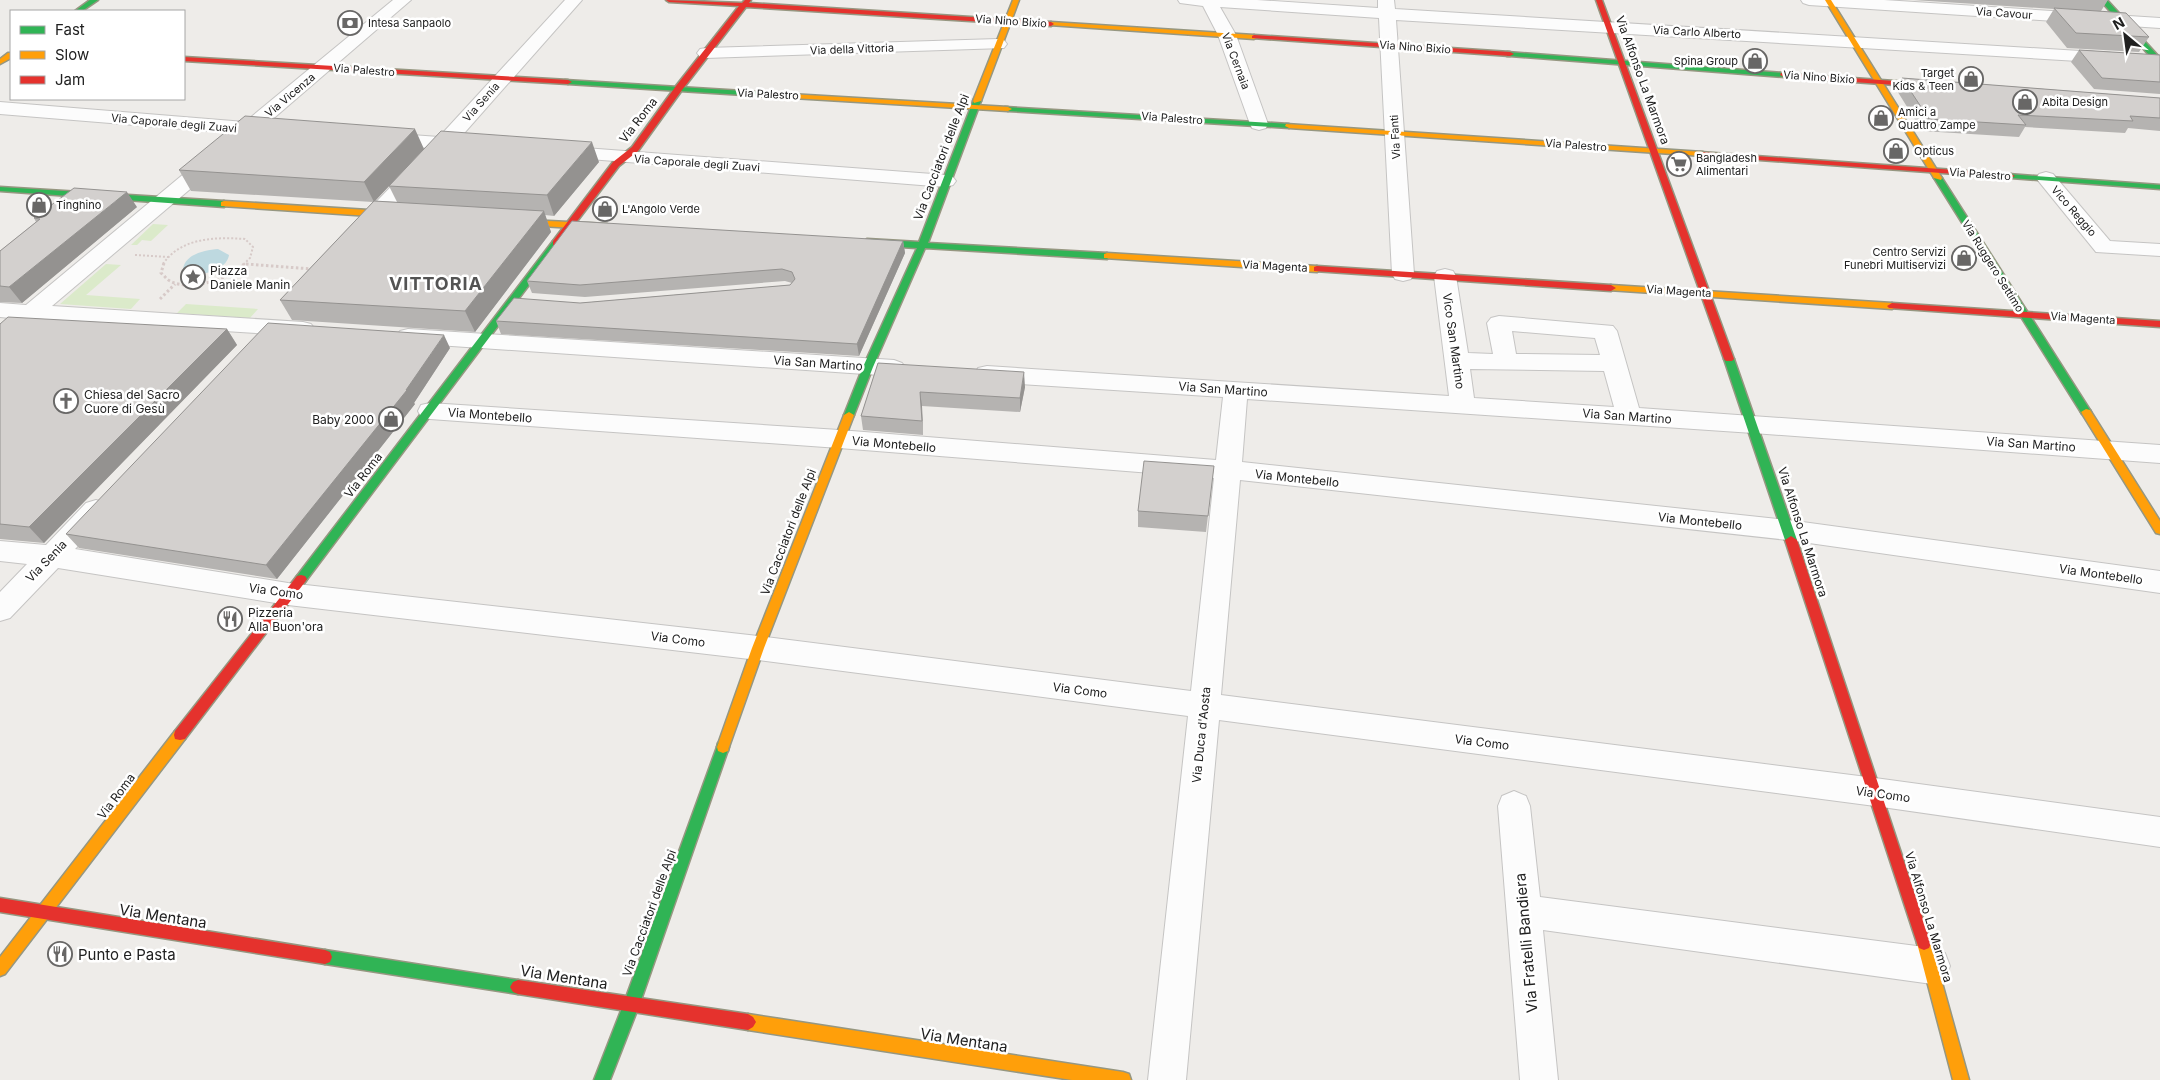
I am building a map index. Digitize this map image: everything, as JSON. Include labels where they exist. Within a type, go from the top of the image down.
[{"type":"street","points":[[80,10],[95,0]]},
{"type":"street","name":"Via Vicenza","points":[[12,320],[250,129],[403,0]]},
{"type":"street","name":"Via Senia","points":[[350,241],[384,210],[574,0]]},
{"type":"street","name":"Via Nino Bixio","points":[[669,0],[746,2],[1008,21],[1390,45],[1946,86]]},
{"type":"street","name":"Via Cacciatori delle Alpi","points":[[602,1080],[632,1003],[758,648],[868,367],[922,246],[1016,0]]},
{"type":"street","name":"Via Carlo Alberto","points":[[1186,0],[1387,7],[1609,27],[2147,60]]},
{"type":"street","name":"Via Alfonso La Marmora","points":[[1599,0],[1623,62],[1788,530],[1932,966],[1961,1080]]},
{"type":"street","name":"Via Cavour","points":[[1809,0],[2160,23]]},
{"type":"street","points":[[2104,0],[2116,21],[2147,60]]},
{"type":"street","name":"Via Cernaia","points":[[1209,1],[1227,35],[1259,124]]},
{"type":"street","name":"Via Ruggero Settimo","points":[[1829,1],[1877,81],[2160,530]]},
{"type":"street","name":"Via Roma","points":[[0,969],[514,302],[616,164],[635,149],[679,88],[746,2]]},
{"type":"street","name":"Via Fanti","points":[[1387,7],[1403,274]]},
{"type":"street","name":"Via della Vittoria","points":[[706,54],[998,44]]},
{"type":"street","name":"Via Palestro","points":[[185,58],[1394,132],[2160,187]]},
{"type":"street","name":"Via Caporale degli Zuavi","points":[[0,108],[289,132]]},
{"type":"street","points":[[366,137],[482,146]]},
{"type":"street","name":"Via Caporale degli Zuavi","points":[[539,150],[946,181]]},
{"type":"street","name":"Vico Reggio","points":[[2046,178],[2104,247],[2160,250]]},
{"type":"street","points":[[0,189],[165,196],[384,210],[408,216]]},
{"type":"street","points":[[494,221],[619,228]]},
{"type":"street","name":"Via Magenta","points":[[853,242],[1445,276],[2160,324]]},
{"type":"street","name":"Vico San Martino","points":[[1445,276],[1464,405]]},
{"type":"street","points":[[514,302],[541,303]]},
{"type":"street","points":[[12,320],[325,331]]},
{"type":"street","points":[[1506,362],[1499,323],[1606,331],[1628,416]]},
{"type":"street","name":"Via San Martino","points":[[384,334],[918,370]]},
{"type":"street","points":[[1457,362],[1614,363]]},
{"type":"street","name":"Via San Martino","points":[[967,373],[1752,424],[2160,454]]},
{"type":"street","name":"Via Duca d'Aosta","points":[[1167,1080],[1236,390]]},
{"type":"street","name":"Via Montebello","points":[[430,411],[839,439],[1228,470],[1788,530],[2160,582]]},
{"type":"street","name":"Via Senia","points":[[0,610],[112,493]]},
{"type":"street","name":"Via Como","points":[[0,551],[51,556],[288,594],[758,648],[1875,792],[2160,832]]},
{"type":"street","name":"Via Fratelli Bandiera","points":[[1514,806],[1539,1080]]},
{"type":"street","name":"Via Mentana","points":[[0,905],[1123,1080]]},
{"type":"street","points":[[1523,912],[1932,966]]},
{"type":"path","points":[[245,264],[253,252],[250,243],[237,237],[218,237],[196,242],[177,251],[164,262],[161,273],[168,281],[175,284],[199,284],[225,276],[245,264],[316,269]]},
{"type":"green space","points":[[153,224],[168,225],[151,241],[142,240],[137,245],[131,245]]},
{"type":"green space","points":[[106,264],[121,265],[86,295],[140,299],[131,309],[60,304]]},
{"type":"green space","points":[[186,304],[258,309],[250,318],[177,313]]},
{"type":"water","points":[[218,249],[229,255],[227,261],[217,269],[202,274],[195,274],[183,269],[187,260],[192,256],[207,250]]},
{"type":"building","points":[[2054,8],[2126,13],[2149,37],[2076,33]]},
{"type":"building","points":[[2079,50],[2160,55],[2160,82],[2102,78]]},
{"type":"building","points":[[1902,78],[2160,98],[2160,118],[2130,116],[2133,121],[2018,115],[2026,125],[1929,119]]},
{"type":"building","points":[[245,116],[415,129],[364,182],[179,170]]},
{"type":"building","points":[[441,131],[592,142],[547,195],[389,186]]},
{"type":"building","points":[[74,188],[127,192],[9,287],[0,286],[0,251],[40,219],[34,218]]},
{"type":"building","points":[[374,201],[544,211],[465,311],[280,300]]},
{"type":"building","points":[[572,221],[903,241],[857,344],[496,321],[514,298],[580,303],[790,285],[795,279],[792,272],[782,269],[580,285],[527,281]]},
{"type":"building","points":[[8,317],[227,329],[29,527],[0,524],[0,324]]},
{"type":"building","points":[[268,323],[444,335],[407,390],[266,565],[66,534]]},
{"type":"building","points":[[878,363],[1024,372],[1020,398],[920,392],[922,421],[861,416]]},
{"type":"building","points":[[1144,461],[1214,466],[1208,516],[1138,511]]},
{"type":"traffic: fast","points":[[80,10],[95,0]]},
{"type":"traffic: fast","points":[[2103,0],[2160,62]]},
{"type":"traffic: fast","points":[[1510,54],[1784,75]]},
{"type":"traffic: fast","points":[[568,82],[776,95]]},
{"type":"traffic: fast","points":[[849,415],[868,367],[922,246],[977,101]]},
{"type":"traffic: fast","points":[[1008,109],[1289,126]]},
{"type":"traffic: fast","points":[[2011,176],[2160,187]]},
{"type":"traffic: fast","points":[[1938,178],[2086,412]]},
{"type":"traffic: fast","points":[[0,189],[224,204]]},
{"type":"traffic: fast","points":[[867,242],[1107,256]]},
{"type":"traffic: fast","points":[[301,579],[556,243]]},
{"type":"traffic: fast","points":[[1729,359],[1791,540]]},
{"type":"traffic: fast","points":[[602,1080],[632,1003],[723,747]]},
{"type":"traffic: fast","points":[[325,957],[518,987]]},
{"type":"traffic: slow","points":[[977,101],[1016,0]]},
{"type":"traffic: slow","points":[[1828,0],[1938,178]]},
{"type":"traffic: slow","points":[[1051,24],[1254,37]]},
{"type":"traffic: slow","points":[[0,62],[10,56]]},
{"type":"traffic: slow","points":[[776,95],[1008,109]]},
{"type":"traffic: slow","points":[[1289,126],[1703,154]]},
{"type":"traffic: slow","points":[[224,204],[400,215]]},
{"type":"traffic: slow","points":[[510,222],[607,227]]},
{"type":"traffic: slow","points":[[1107,256],[1317,269]]},
{"type":"traffic: slow","points":[[1611,288],[1892,306]]},
{"type":"traffic: slow","points":[[2086,412],[2160,530]]},
{"type":"traffic: slow","points":[[723,747],[758,648],[849,415]]},
{"type":"traffic: slow","points":[[0,969],[180,735]]},
{"type":"traffic: slow","points":[[1924,943],[1961,1080]]},
{"type":"traffic: slow","points":[[748,1022],[1123,1080]]},
{"type":"traffic: jam","points":[[669,0],[1051,24]]},
{"type":"traffic: jam","points":[[556,243],[616,164],[635,149],[679,88],[748,0]]},
{"type":"traffic: jam","points":[[1599,0],[1729,359]]},
{"type":"traffic: jam","points":[[1254,37],[1510,54]]},
{"type":"traffic: jam","points":[[185,59],[568,82]]},
{"type":"traffic: jam","points":[[1784,75],[1937,86]]},
{"type":"traffic: jam","points":[[1703,154],[2011,176]]},
{"type":"traffic: jam","points":[[1317,269],[1611,288]]},
{"type":"traffic: jam","points":[[1892,306],[2160,324]]},
{"type":"traffic: jam","points":[[1791,540],[1924,943]]},
{"type":"traffic: jam","points":[[180,735],[301,579]]},
{"type":"traffic: jam","points":[[0,905],[325,957]]},
{"type":"traffic: jam","points":[[518,987],[748,1022]]},
{"type":"place","name":"Intesa Sanpaolo","points":[[350,23]]},
{"type":"place","name":"Spina Group","points":[[1755,61]]},
{"type":"place","name":"Target Kids & Teen","points":[[1971,79]]},
{"type":"place","name":"Abita Design","points":[[2025,102]]},
{"type":"place","name":"Amici a Quattro Zampe","points":[[1881,118]]},
{"type":"place","name":"Opticus","points":[[1896,151]]},
{"type":"place","name":"Bangladesh Alimentari","points":[[1679,164]]},
{"type":"place","name":"Tinghino","points":[[39,205]]},
{"type":"place","name":"L'Angolo Verde","points":[[605,209]]},
{"type":"place","name":"Centro Servizi Funebri Multiservizi","points":[[1964,258]]},
{"type":"place","name":"Piazza Daniele Manin","points":[[193,277]]},
{"type":"place","name":"Chiesa del Sacro Cuore di Gesù","points":[[66,401]]},
{"type":"place","name":"Baby 2000","points":[[391,419]]},
{"type":"place","name":"Pizzeria Alla Buon'ora","points":[[230,619]]},
{"type":"place","name":"Punto e Pasta","points":[[60,954]]},
{"type":"district","name":"VITTORIA","points":[[436,283]]}]
